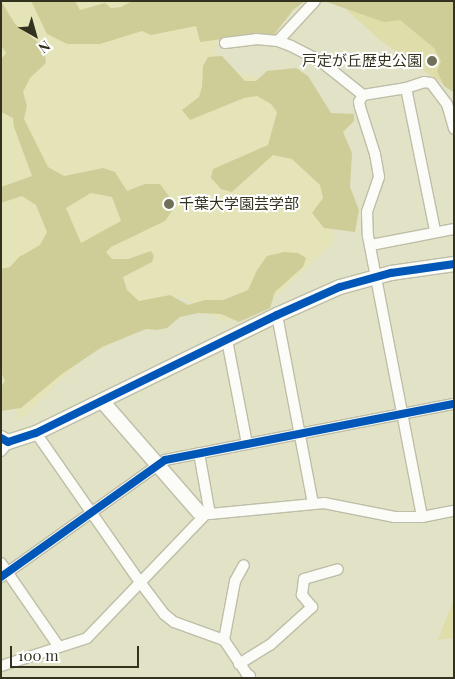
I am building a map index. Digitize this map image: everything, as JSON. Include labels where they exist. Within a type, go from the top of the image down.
[{"type":"street","points":[[278,41],[315,1]]},
{"type":"street","points":[[225,43],[256,39],[278,41],[309,53],[364,95]]},
{"type":"street","points":[[422,517],[371,245],[367,212],[379,177],[375,154],[359,102],[364,95],[406,88],[424,82],[431,83],[447,104],[454,129]]},
{"type":"street","points":[[406,88],[435,232]]},
{"type":"street","points":[[371,245],[454,228]]},
{"type":"street","points":[[4,444],[36,432],[102,401],[325,293],[376,276],[454,264]]},
{"type":"street","points":[[277,315],[314,504]]},
{"type":"street","points":[[227,340],[247,444]]},
{"type":"street","points":[[102,401],[155,464],[205,513]]},
{"type":"street","points":[[59,647],[3,571],[91,511],[155,464],[199,453],[454,404]]},
{"type":"street","points":[[36,432],[164,614],[174,622],[224,640],[239,664],[250,676]]},
{"type":"street","points":[[199,453],[205,513]]},
{"type":"street","points":[[1,666],[87,638],[205,513],[314,504],[331,504],[389,516],[422,517],[454,511]]},
{"type":"street","points":[[224,640],[235,581],[244,566]]},
{"type":"street","points":[[239,664],[270,645],[312,607],[302,595],[304,579],[338,569]]},
{"type":"shaded area","name":"千葉大学園芸学部","points":[[1,1],[216,1],[226,20],[214,50],[227,72],[267,79],[342,164],[332,244],[271,301],[224,322],[181,297],[116,325],[20,421],[1,379]]},
{"type":"shaded area","points":[[1,1],[15,24],[44,47],[46,63],[30,78],[23,92],[27,106],[24,119],[48,167],[64,176],[103,168],[115,172],[127,191],[145,184],[160,184],[171,199],[172,211],[165,221],[111,247],[106,252],[112,259],[128,259],[151,251],[154,256],[152,262],[123,277],[127,290],[139,301],[170,295],[188,305],[205,300],[223,300],[248,290],[257,270],[267,256],[284,252],[298,253],[306,258],[303,267],[275,292],[270,308],[239,322],[221,314],[198,313],[180,317],[167,328],[157,330],[146,329],[102,347],[62,374],[21,408],[1,411],[1,387],[5,381],[1,372],[1,269],[10,267],[19,257],[40,245],[47,232],[36,205],[22,196],[1,203],[1,187],[32,176],[14,127],[13,118],[1,112],[1,59],[6,53],[1,45]],"holes":[[[91,193],[112,197],[121,221],[81,243],[66,208]]]},
{"type":"shaded area","points":[[31,1],[75,1],[80,10],[105,3],[111,8],[121,7],[132,1],[305,1],[293,10],[273,36],[259,34],[200,42],[196,26],[151,35],[142,31],[100,44],[67,44],[47,34]]},
{"type":"shaded area","name":"戸定が丘歴史公園","points":[[324,1],[454,1],[453,92],[444,86],[437,71],[441,61],[434,48],[400,20],[384,22]]},
{"type":"shaded area","name":"戸定が丘歴史公園","points":[[337,1],[454,1],[454,80],[442,83],[381,41]]},
{"type":"shaded area","points":[[222,56],[245,81],[256,81],[267,71],[296,68],[308,76],[331,113],[354,114],[354,121],[343,132],[352,153],[350,187],[359,210],[355,232],[324,228],[312,213],[323,198],[320,185],[292,159],[273,155],[232,192],[221,189],[211,178],[213,169],[268,145],[277,112],[271,104],[257,96],[244,98],[190,120],[182,110],[199,97],[202,87],[203,66],[208,57]]},
{"type":"shaded area","points":[[454,599],[454,638],[438,640]]},
{"type":"cycle path","points":[[1,438],[8,442],[36,433],[277,315],[340,287],[391,273],[454,264]]},
{"type":"cycle path","points":[[1,577],[165,460],[454,404]]},
{"type":"place","name":"戸定が丘歴史公園","points":[[432,61]]},
{"type":"place","name":"千葉大学園芸学部","points":[[169,204]]}]
